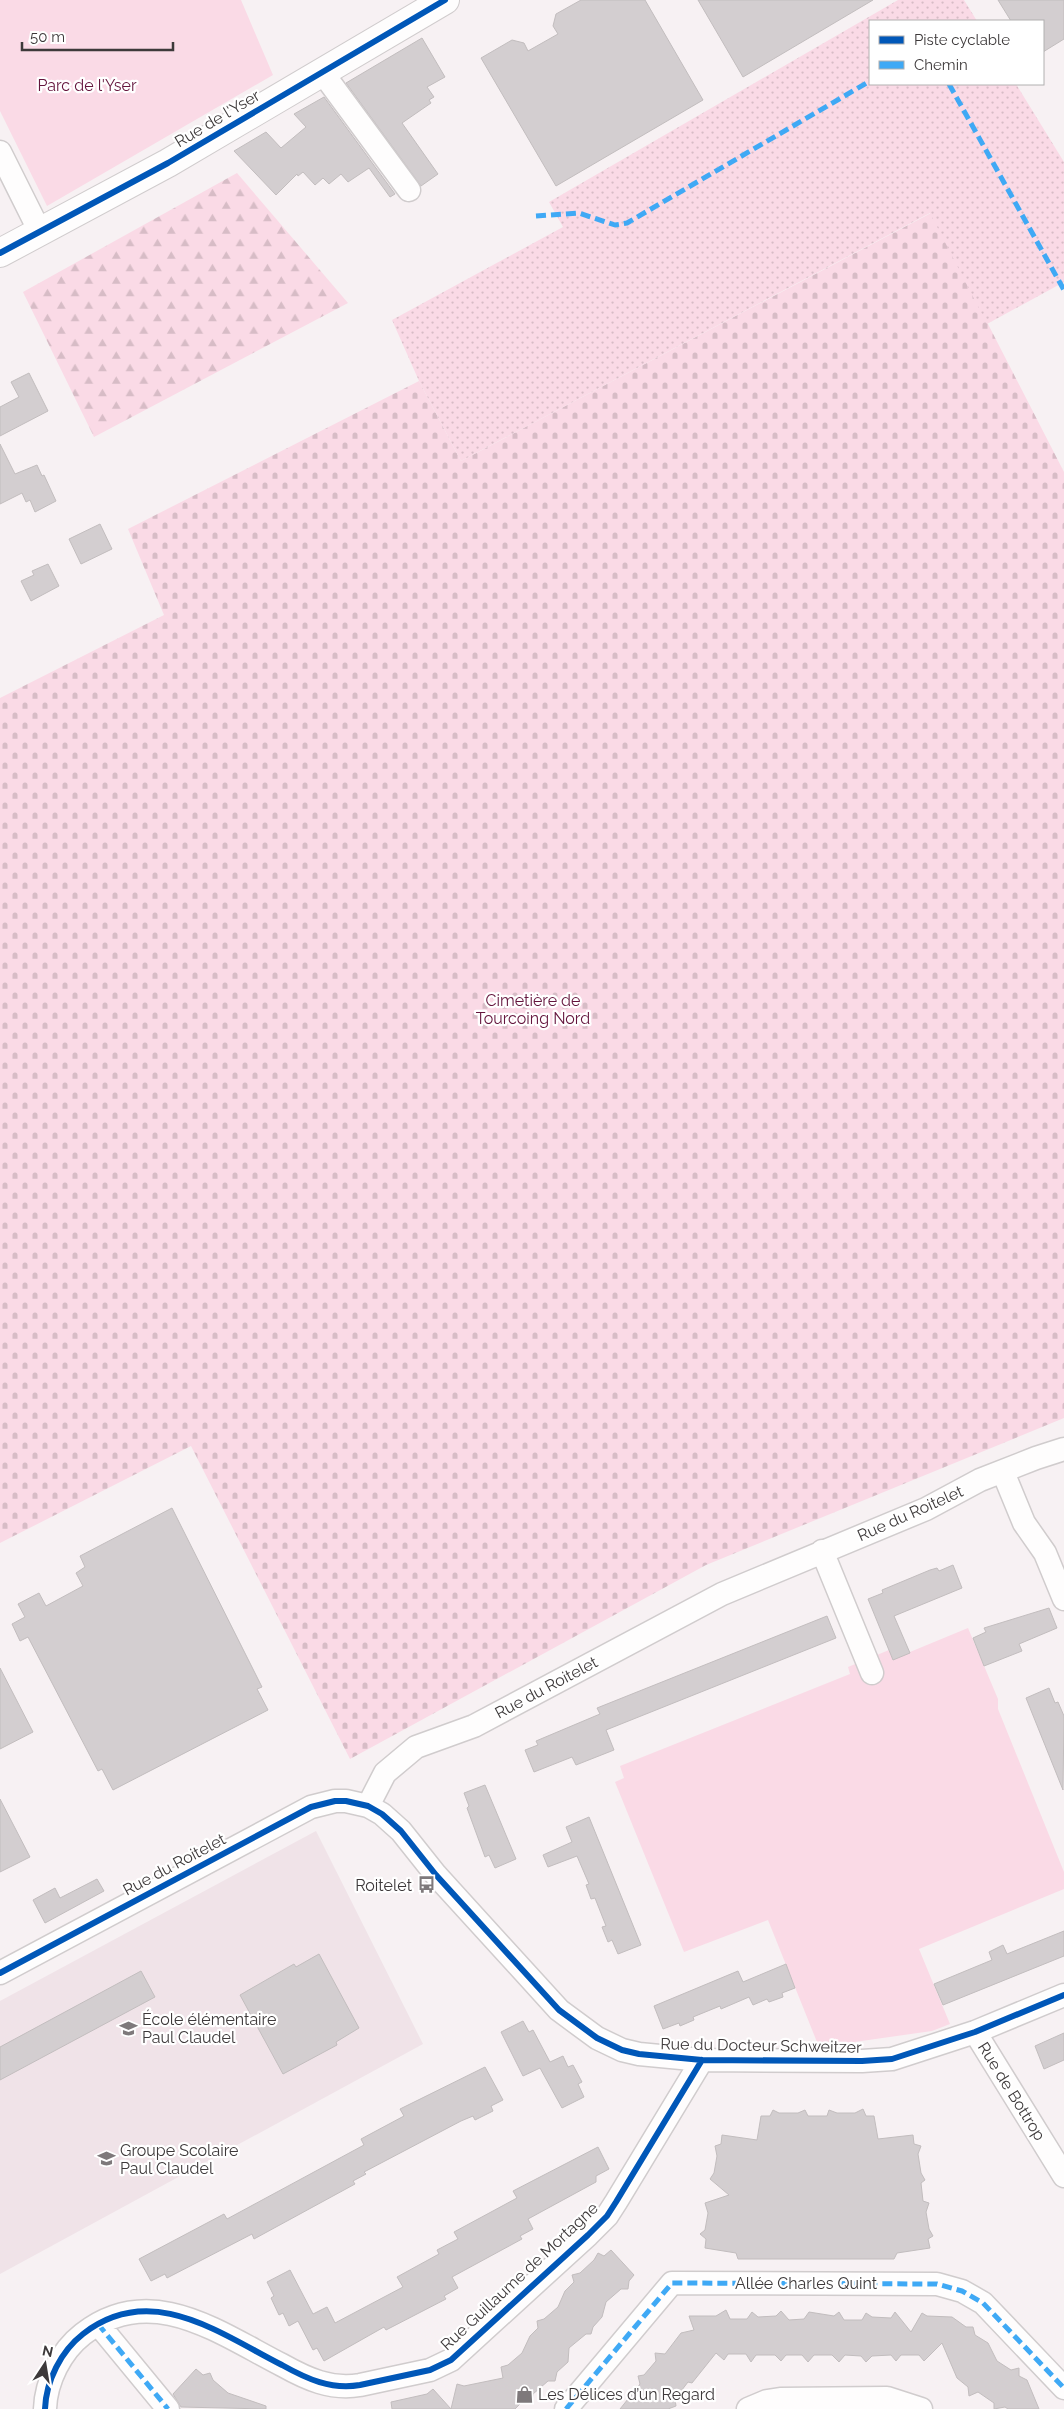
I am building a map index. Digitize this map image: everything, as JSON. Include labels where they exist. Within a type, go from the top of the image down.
[{"type":"main road","name":"Rue de l'Yser","points":[[0,253],[168,163],[446,0]]},
{"type":"street","points":[[322,72],[409,190]]},
{"type":"street","points":[[0,152],[40,232]]},
{"type":"street","name":"Rue du Roitelet","points":[[0,1973],[311,1807],[346,1800],[368,1806],[385,1773],[416,1747],[474,1726],[703,1603],[822,1551],[926,1509],[980,1480],[1036,1458],[1064,1450]]},
{"type":"street","points":[[1003,1472],[1024,1523],[1045,1553],[1064,1599]]},
{"type":"street","points":[[822,1551],[872,1673]]},
{"type":"street","name":"Rue du Docteur Schweitzer","points":[[368,1806],[382,1814],[401,1831],[436,1875],[476,1920],[570,2021],[596,2038],[622,2050],[655,2057],[702,2060],[862,2061],[892,2059],[975,2032],[1064,1995]]},
{"type":"street","name":"Rue de Bottrop","points":[[975,2032],[1064,2176]]},
{"type":"street","name":"Rue Guillaume de Mortagne","points":[[44,2409],[52,2378],[64,2354],[79,2337],[98,2324],[122,2314],[136,2312],[158,2311],[180,2315],[297,2374],[334,2386],[347,2388],[442,2365],[464,2350],[489,2328],[607,2216],[702,2060]]},
{"type":"street","name":"Allée Charles Quint","points":[[566,2409],[672,2283],[937,2284],[962,2291],[983,2303],[1064,2388]]},
{"type":"street","points":[[98,2324],[168,2409]]},
{"type":"street","points":[[748,2409],[767,2401],[780,2399],[888,2398],[921,2409]]},
{"type":"shaded area","name":"Groupe Scolaire Paul Claudel","points":[[316,1831],[423,2044],[0,2274],[0,2001]]},
{"type":"green space","name":"Parc de l'Yser","points":[[0,0],[241,0],[273,75],[47,206],[0,111]]},
{"type":"green space","points":[[898,0],[964,0],[976,20],[869,20],[869,85],[1017,85],[1064,162],[1064,282],[987,324],[930,213],[461,461],[419,381],[392,320],[563,227],[549,202]]},
{"type":"green space","points":[[237,173],[348,303],[94,437],[23,292]]},
{"type":"green space","name":"Cimetière de Tourcoing Nord","points":[[931,213],[1064,472],[1064,1418],[706,1565],[350,1759],[191,1446],[0,1543],[0,698],[164,615],[128,529],[419,381],[461,461]]},
{"type":"green space","points":[[968,1628],[998,1699],[998,1709],[1064,1872],[1064,1889],[919,1949],[950,2024],[932,2031],[819,2047],[768,1920],[684,1952],[615,1782],[624,1778],[620,1766],[850,1674],[848,1667],[889,1650],[893,1659]]},
{"type":"building","points":[[581,0],[645,0],[703,100],[556,186],[481,58],[512,40],[524,43],[528,51],[558,34],[553,26],[556,14]]},
{"type":"building","points":[[698,0],[873,0],[743,77]]},
{"type":"building","points":[[998,0],[1064,0],[1064,39],[1044,51],[1044,20],[1010,20]]},
{"type":"building","points":[[422,38],[445,77],[427,87],[434,97],[429,100],[431,103],[402,123],[438,174],[421,186],[346,83]]},
{"type":"building","points":[[324,97],[395,194],[390,197],[369,168],[348,182],[341,174],[329,184],[323,178],[315,185],[303,172],[298,176],[297,174],[276,195],[234,151],[266,132],[281,148],[306,127],[294,114]]},
{"type":"building","points":[[29,373],[48,411],[0,436],[0,407],[19,397],[11,382]]},
{"type":"building","points":[[0,444],[15,474],[37,465],[42,476],[44,475],[56,501],[35,512],[30,500],[26,502],[22,493],[0,504]]},
{"type":"building","points":[[100,524],[112,549],[81,564],[69,539]]},
{"type":"building","points":[[48,564],[59,586],[31,601],[21,581],[34,575],[32,571]]},
{"type":"building","points":[[172,1508],[262,1687],[257,1689],[268,1710],[113,1790],[102,1769],[98,1771],[28,1637],[20,1641],[12,1624],[25,1617],[18,1604],[39,1593],[46,1606],[83,1586],[76,1573],[85,1567],[80,1556]]},
{"type":"building","points":[[953,1565],[962,1588],[894,1616],[910,1653],[893,1660],[868,1599],[883,1593],[882,1590],[930,1570],[937,1568],[939,1571]]},
{"type":"building","points":[[1049,1608],[1057,1628],[1019,1644],[1022,1651],[984,1666],[973,1638],[986,1632],[984,1628]]},
{"type":"building","points":[[827,1616],[836,1638],[606,1730],[614,1750],[576,1765],[572,1757],[534,1772],[525,1750],[538,1745],[536,1741],[600,1714],[597,1708]]},
{"type":"building","points":[[0,1668],[33,1732],[0,1749]]},
{"type":"building","points":[[1049,1688],[1055,1703],[1058,1702],[1064,1716],[1063,1790],[1026,1698]]},
{"type":"building","points":[[485,1785],[516,1859],[495,1868],[489,1855],[485,1857],[467,1808],[469,1806],[464,1793]]},
{"type":"building","points":[[0,1799],[30,1857],[0,1872]]},
{"type":"building","points":[[589,1817],[641,1945],[618,1954],[612,1940],[608,1942],[602,1927],[606,1926],[595,1898],[591,1899],[586,1885],[589,1884],[577,1856],[548,1867],[543,1855],[572,1842],[566,1827]]},
{"type":"building","points":[[97,1879],[104,1891],[45,1923],[33,1900],[55,1888],[60,1898]]},
{"type":"building","points":[[1064,1931],[1064,1956],[943,2005],[934,1984],[992,1960],[989,1952],[1003,1945],[1007,1954]]},
{"type":"building","points":[[319,1954],[359,2028],[336,2042],[337,2045],[283,2074],[240,1995],[294,1964],[296,1967]]},
{"type":"building","points":[[786,1964],[795,1988],[782,1993],[783,1997],[769,2002],[767,1999],[753,2005],[749,1997],[721,2009],[720,2006],[693,2017],[694,2020],[680,2026],[679,2023],[663,2029],[654,2006],[738,1971],[743,1982]]},
{"type":"building","points":[[141,1971],[155,1997],[0,2080],[0,2047]]},
{"type":"building","points":[[523,2021],[529,2032],[533,2030],[550,2062],[563,2056],[568,2067],[573,2065],[582,2082],[578,2084],[584,2097],[562,2108],[540,2068],[523,2076],[501,2032]]},
{"type":"building","points":[[1064,2033],[1064,2060],[1044,2069],[1035,2046]]},
{"type":"building","points":[[485,2067],[503,2100],[491,2106],[493,2111],[475,2120],[473,2116],[461,2121],[364,2172],[366,2174],[353,2181],[355,2184],[254,2239],[252,2234],[167,2278],[165,2274],[151,2281],[139,2259],[224,2214],[227,2219],[364,2145],[361,2139],[404,2116],[400,2109]]},
{"type":"building","points":[[863,2109],[866,2116],[874,2116],[878,2139],[913,2135],[914,2144],[921,2146],[918,2154],[921,2173],[925,2180],[921,2183],[923,2201],[929,2203],[926,2212],[929,2229],[933,2236],[928,2239],[930,2248],[897,2253],[894,2259],[738,2259],[736,2253],[705,2248],[706,2239],[700,2234],[705,2230],[708,2213],[705,2203],[729,2195],[710,2179],[714,2173],[717,2156],[715,2146],[721,2144],[722,2135],[757,2140],[761,2116],[770,2116],[773,2110],[779,2113],[798,2113],[805,2110],[808,2116],[827,2116],[829,2110],[837,2113],[855,2113]]},
{"type":"building","points":[[598,2147],[609,2169],[596,2176],[596,2182],[528,2219],[533,2229],[520,2236],[522,2239],[452,2277],[458,2288],[444,2296],[446,2299],[386,2330],[384,2327],[324,2361],[317,2348],[313,2350],[298,2321],[289,2326],[283,2313],[279,2315],[271,2298],[274,2296],[267,2282],[290,2270],[313,2314],[327,2307],[335,2323],[403,2287],[397,2277],[439,2254],[437,2250],[458,2239],[454,2232],[517,2198],[513,2191]]},
{"type":"building","points":[[611,2250],[634,2275],[629,2281],[628,2289],[621,2289],[606,2302],[602,2317],[593,2327],[591,2334],[586,2334],[569,2348],[568,2362],[557,2372],[555,2381],[548,2381],[533,2394],[532,2402],[523,2401],[515,2409],[451,2409],[457,2384],[464,2386],[503,2378],[501,2367],[508,2365],[522,2353],[530,2336],[538,2328],[537,2321],[544,2319],[558,2307],[565,2291],[574,2282],[572,2275],[580,2273],[594,2260],[598,2253],[604,2256]]},
{"type":"building","points":[[726,2310],[730,2319],[747,2319],[752,2312],[758,2317],[776,2316],[781,2311],[789,2320],[804,2319],[809,2312],[834,2316],[839,2312],[844,2320],[862,2320],[866,2313],[872,2317],[891,2318],[895,2312],[911,2332],[922,2313],[927,2316],[952,2317],[966,2327],[973,2327],[975,2335],[988,2343],[997,2361],[1011,2370],[1019,2368],[1019,2376],[1027,2380],[1039,2409],[1008,2409],[1005,2407],[994,2409],[994,2403],[978,2392],[969,2396],[968,2387],[957,2378],[942,2343],[924,2361],[919,2355],[901,2355],[896,2361],[891,2355],[872,2356],[866,2362],[861,2356],[845,2355],[839,2362],[832,2355],[814,2355],[808,2362],[802,2355],[786,2355],[781,2361],[775,2355],[756,2355],[751,2362],[746,2354],[728,2354],[724,2360],[716,2353],[692,2383],[688,2382],[675,2399],[676,2406],[668,2409],[620,2409],[640,2384],[638,2376],[644,2375],[656,2361],[655,2353],[665,2354],[681,2333],[694,2330],[689,2316],[716,2316]]},
{"type":"building","points":[[196,2369],[203,2375],[210,2373],[213,2380],[228,2393],[266,2406],[266,2409],[181,2407],[173,2394]]},
{"type":"building","points":[[433,2389],[451,2409],[392,2409],[391,2402],[427,2394]]},
{"type":"marked path","points":[[536,216],[579,213],[615,225],[627,223],[869,82]]},
{"type":"marked path","points":[[950,85],[1064,290]]},
{"type":"marked path","points":[[566,2409],[672,2283],[937,2284],[962,2291],[983,2303],[1064,2388]]},
{"type":"marked path","points":[[98,2324],[168,2409]]},
{"type":"cycle path","points":[[0,253],[168,163],[445,0]]},
{"type":"cycle path","points":[[0,1973],[311,1807],[335,1801],[346,1801],[368,1806],[382,1814],[401,1831],[436,1875],[559,2010],[597,2038],[622,2050],[639,2054],[702,2060],[862,2061],[892,2059],[975,2032],[1064,1995]]},
{"type":"cycle path","points":[[45,2409],[48,2388],[56,2367],[75,2341],[108,2319],[134,2312],[159,2312],[209,2327],[301,2375],[329,2385],[360,2385],[430,2370],[451,2360],[607,2216],[702,2060]]},
{"type":"place","name":"Roitelet","points":[[426,1885]]},
{"type":"place","name":"École élémentaire Paul Claudel","points":[[128,2028]]},
{"type":"place","name":"Groupe Scolaire Paul Claudel","points":[[106,2159]]},
{"type":"place","name":"Les Délices d’un Regard","points":[[524,2394]]}]
